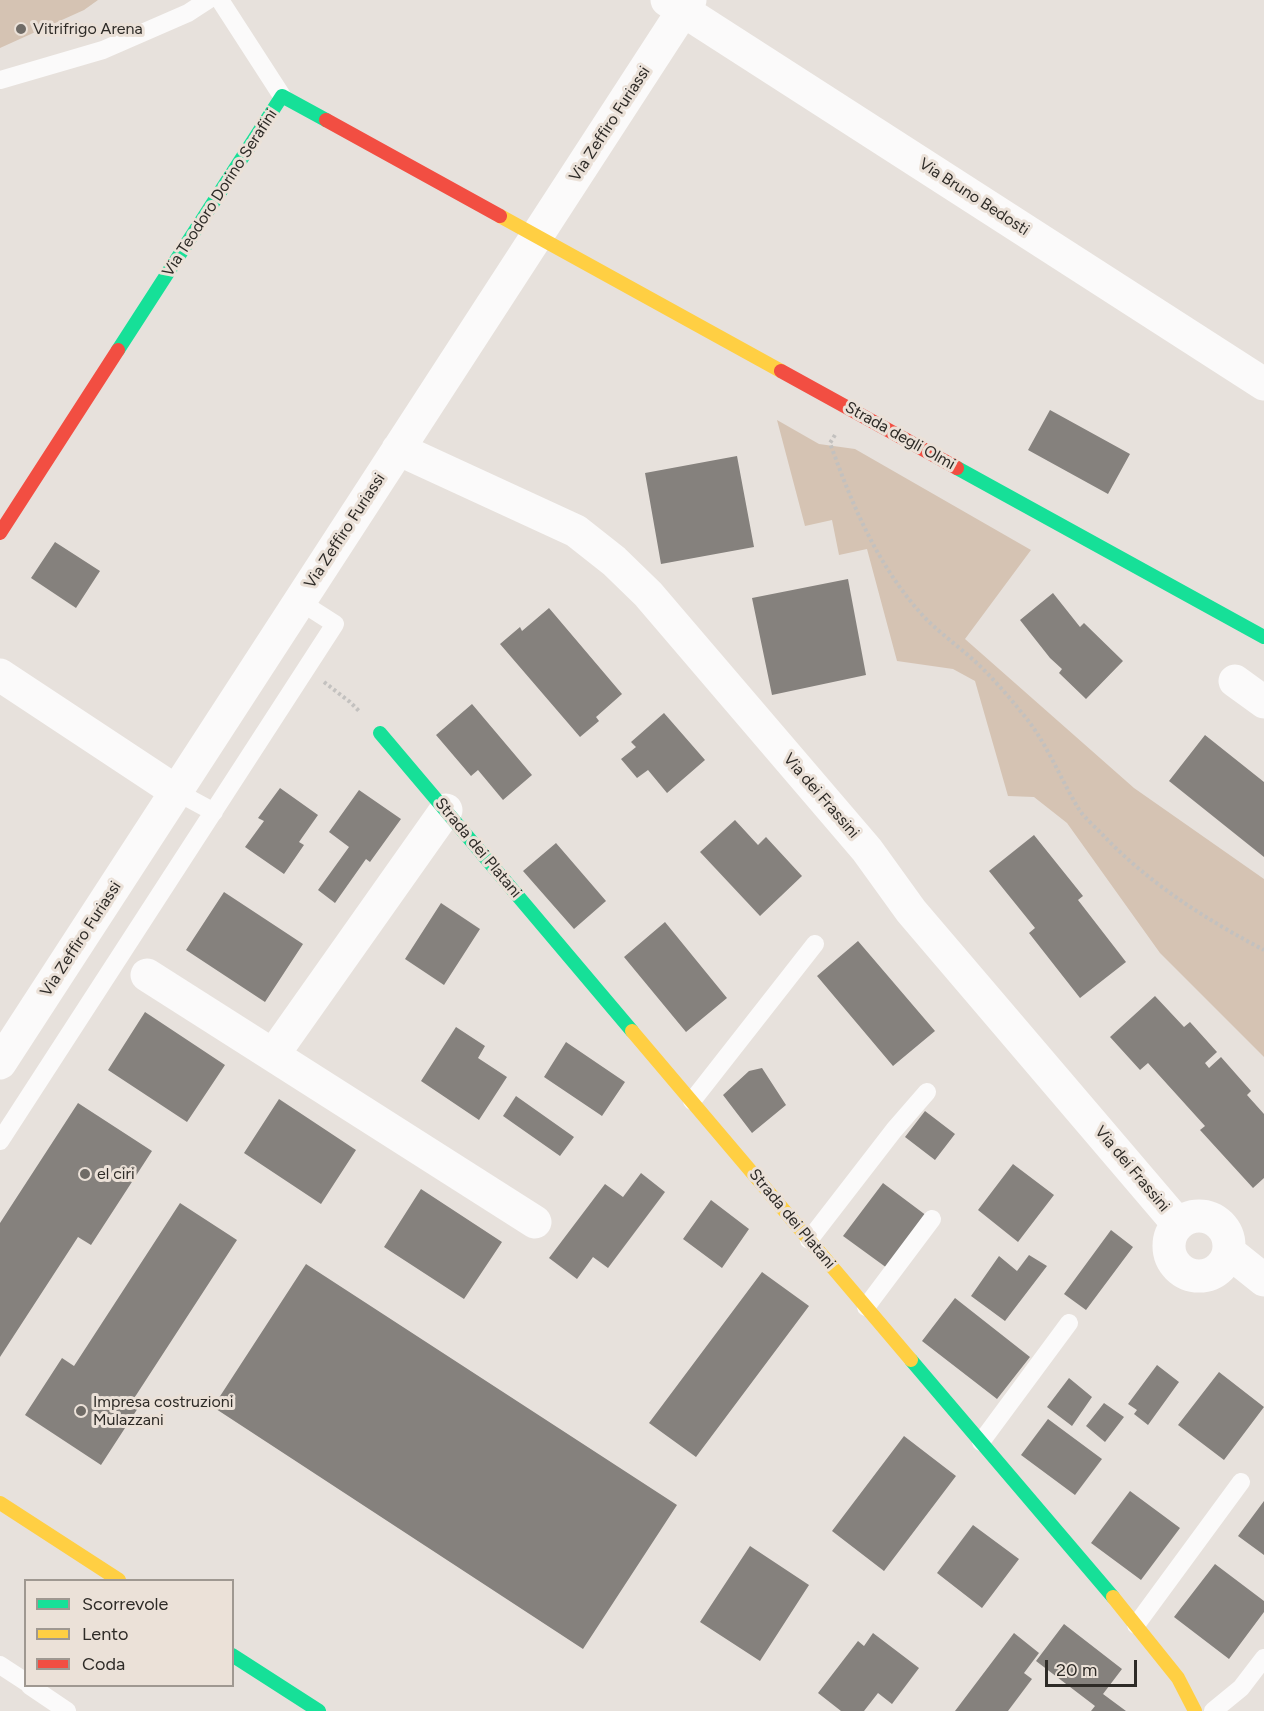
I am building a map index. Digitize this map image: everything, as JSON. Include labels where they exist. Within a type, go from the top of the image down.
[{"type":"street","name":"Via Zeffiro Furiassi","points":[[0,1063],[537,236],[680,4]]},
{"type":"street","name":"Via Bruno Bedosti","points":[[680,4],[1264,384]]},
{"type":"street","name":"Via Teodoro Dorino Serafini","points":[[0,533],[282,96],[537,236]]},
{"type":"street","name":"Strada degli Olmi","points":[[537,236],[1264,637]]},
{"type":"street","name":"Via dei Frassini","points":[[398,449],[576,531],[614,561],[648,594],[867,850],[911,911],[1178,1224]]},
{"type":"street","points":[[0,675],[177,792]]},
{"type":"street","points":[[1235,681],[1264,702]]},
{"type":"street","name":"Strada dei Platani","points":[[380,733],[1136,1625],[1184,1686],[1195,1711]]},
{"type":"street","points":[[273,1055],[446,810]]},
{"type":"street","points":[[147,975],[535,1222]]},
{"type":"street","name":"Via dei Frassini","points":[[1196,1215],[1214,1219],[1227,1233],[1229,1251],[1220,1268],[1203,1276],[1185,1273],[1172,1260],[1169,1242],[1178,1224],[1196,1215]]},
{"type":"street","name":"Via dei Frassini","points":[[1229,1251],[1264,1280]]},
{"type":"street","points":[[0,1503],[116,1579]]},
{"type":"street","points":[[234,1655],[319,1711]]},
{"type":"lane","points":[[0,80],[103,50],[188,13],[208,0]]},
{"type":"lane","points":[[220,0],[282,96]]},
{"type":"lane","points":[[0,1141],[335,624],[299,601]]},
{"type":"lane","points":[[177,792],[214,812]]},
{"type":"lane","points":[[692,1101],[814,944]]},
{"type":"lane","points":[[809,1240],[894,1130],[927,1092]]},
{"type":"lane","points":[[866,1307],[932,1219]]},
{"type":"lane","points":[[981,1442],[1069,1323]]},
{"type":"lane","points":[[1136,1625],[1241,1482]]},
{"type":"lane","points":[[1213,1711],[1241,1688],[1264,1658]]},
{"type":"lane","points":[[0,1665],[24,1681]]},
{"type":"lane","points":[[31,1687],[58,1708]]},
{"type":"path","points":[[837,430],[830,443],[851,500],[866,534],[895,580],[925,618],[983,669],[1024,715],[1055,762],[1082,813],[1122,856],[1173,895],[1228,931],[1264,950]]},
{"type":"path","points":[[306,669],[350,702],[380,733]]},
{"type":"shaded area","name":"Vitrifrigo Arena","points":[[0,0],[98,0],[84,10],[0,48]]},
{"type":"shaded area","points":[[777,420],[819,444],[855,449],[1031,550],[965,639],[1134,788],[1264,879],[1264,1057],[1160,953],[1067,823],[1034,797],[1008,796],[975,681],[953,669],[897,661],[867,549],[839,555],[832,520],[805,526]]},
{"type":"building","points":[[1050,410],[1130,454],[1108,494],[1028,450]]},
{"type":"building","points":[[737,456],[754,547],[661,564],[645,473]]},
{"type":"building","points":[[55,542],[100,571],[76,608],[31,578]]},
{"type":"building","points":[[848,579],[866,675],[772,695],[752,598]]},
{"type":"building","points":[[1053,593],[1080,627],[1084,623],[1123,661],[1086,699],[1059,673],[1062,669],[1050,658],[1020,620]]},
{"type":"building","points":[[549,608],[622,694],[596,717],[599,721],[580,737],[500,644],[520,627],[522,631]]},
{"type":"building","points":[[472,704],[532,775],[503,800],[478,770],[471,776],[436,735]]},
{"type":"building","points":[[664,713],[705,760],[667,793],[648,770],[637,778],[621,759],[636,747],[631,742]]},
{"type":"building","points":[[1205,735],[1264,782],[1264,857],[1169,781]]},
{"type":"building","points":[[280,788],[318,815],[299,842],[304,845],[284,874],[245,847],[264,821],[258,818]]},
{"type":"building","points":[[359,790],[401,819],[370,862],[366,859],[335,903],[318,890],[349,847],[329,832]]},
{"type":"building","points":[[735,820],[758,845],[766,837],[802,876],[760,916],[700,852]]},
{"type":"building","points":[[1034,835],[1083,896],[1078,900],[1126,962],[1080,998],[1029,933],[1035,928],[989,871]]},
{"type":"building","points":[[556,843],[606,901],[574,929],[523,871]]},
{"type":"building","points":[[224,892],[303,944],[265,1002],[186,950]]},
{"type":"building","points":[[441,903],[480,929],[444,985],[405,959]]},
{"type":"building","points":[[665,922],[727,998],[686,1032],[624,957]]},
{"type":"building","points":[[858,941],[935,1031],[893,1066],[817,976]]},
{"type":"building","points":[[1155,996],[1184,1027],[1190,1022],[1217,1052],[1205,1063],[1209,1068],[1221,1057],[1251,1091],[1247,1095],[1264,1114],[1264,1178],[1253,1188],[1200,1130],[1205,1126],[1148,1063],[1140,1070],[1110,1037]]},
{"type":"building","points":[[145,1012],[225,1065],[187,1122],[108,1070]]},
{"type":"building","points":[[456,1027],[485,1046],[478,1058],[507,1077],[479,1120],[421,1081]]},
{"type":"building","points":[[566,1042],[625,1082],[602,1116],[544,1077]]},
{"type":"building","points":[[762,1068],[786,1105],[752,1133],[723,1095],[749,1071]]},
{"type":"building","points":[[516,1096],[574,1137],[560,1156],[503,1116]]},
{"type":"building","points":[[279,1099],[356,1150],[321,1204],[244,1153]]},
{"type":"building","name":"el ciri","points":[[78,1103],[152,1151],[91,1245],[78,1237],[0,1357],[0,1223]]},
{"type":"building","points":[[925,1111],[955,1134],[935,1160],[905,1137]]},
{"type":"building","points":[[1013,1164],[1054,1195],[1018,1242],[978,1210]]},
{"type":"building","points":[[641,1173],[665,1192],[608,1268],[593,1257],[577,1279],[549,1258],[605,1184],[623,1197]]},
{"type":"building","points":[[883,1183],[927,1216],[887,1268],[843,1236]]},
{"type":"building","points":[[421,1189],[502,1242],[464,1299],[384,1247]]},
{"type":"building","points":[[711,1200],[749,1229],[722,1268],[683,1239]]},
{"type":"building","points":[[180,1203],[237,1240],[131,1403],[138,1408],[101,1465],[25,1415],[62,1358],[74,1366]]},
{"type":"building","points":[[1111,1230],[1133,1247],[1086,1310],[1064,1294]]},
{"type":"building","points":[[1029,1255],[1047,1266],[1005,1321],[971,1296],[999,1256],[1017,1271]]},
{"type":"building","points":[[306,1264],[677,1505],[583,1649],[213,1407]]},
{"type":"building","points":[[762,1272],[809,1306],[696,1457],[649,1423]]},
{"type":"building","points":[[955,1298],[1030,1357],[997,1399],[922,1341]]},
{"type":"building","points":[[1157,1365],[1179,1382],[1148,1425],[1134,1414],[1137,1410],[1128,1404]]},
{"type":"building","points":[[1219,1372],[1264,1407],[1224,1460],[1178,1425]]},
{"type":"building","points":[[1069,1378],[1092,1397],[1072,1426],[1047,1407]]},
{"type":"building","points":[[1104,1403],[1124,1417],[1105,1442],[1086,1426]]},
{"type":"building","points":[[1048,1419],[1102,1459],[1075,1495],[1021,1455]]},
{"type":"building","points":[[904,1436],[956,1476],[884,1571],[832,1531]]},
{"type":"building","points":[[1130,1491],[1180,1528],[1141,1580],[1091,1543]]},
{"type":"building","points":[[1264,1501],[1264,1555],[1238,1536]]},
{"type":"building","points":[[973,1525],[1019,1559],[982,1608],[937,1573]]},
{"type":"building","points":[[750,1546],[809,1585],[760,1661],[700,1622]]},
{"type":"building","points":[[1215,1564],[1264,1601],[1264,1612],[1229,1659],[1174,1617]]},
{"type":"building","points":[[1064,1624],[1122,1669],[1103,1694],[1126,1711],[1091,1711],[1095,1706],[1036,1661]]},
{"type":"building","points":[[873,1633],[919,1668],[892,1704],[878,1693],[864,1711],[841,1711],[818,1693],[858,1641],[864,1646]]},
{"type":"building","points":[[1014,1633],[1039,1653],[1024,1673],[1032,1679],[1008,1711],[955,1711]]},
{"type":"traffic: fast","points":[[118,350],[282,96],[326,120]]},
{"type":"traffic: fast","points":[[957,468],[1264,637]]},
{"type":"traffic: fast","points":[[380,733],[632,1031]]},
{"type":"traffic: fast","points":[[911,1360],[1113,1597]]},
{"type":"traffic: fast","points":[[234,1656],[319,1711]]},
{"type":"traffic: slow","points":[[500,216],[781,371]]},
{"type":"traffic: slow","points":[[632,1031],[911,1360]]},
{"type":"traffic: slow","points":[[0,1503],[117,1579]]},
{"type":"traffic: slow","points":[[1113,1597],[1178,1678],[1195,1711]]},
{"type":"traffic: jam","points":[[326,120],[500,216]]},
{"type":"traffic: jam","points":[[0,533],[118,350]]},
{"type":"traffic: jam","points":[[781,371],[957,468]]},
{"type":"place","name":"Vitrifrigo Arena","points":[[21,29]]},
{"type":"place","name":"el ciri","points":[[85,1174]]},
{"type":"place","name":"Impresa costruzioni Mulazzani","points":[[81,1411]]}]
